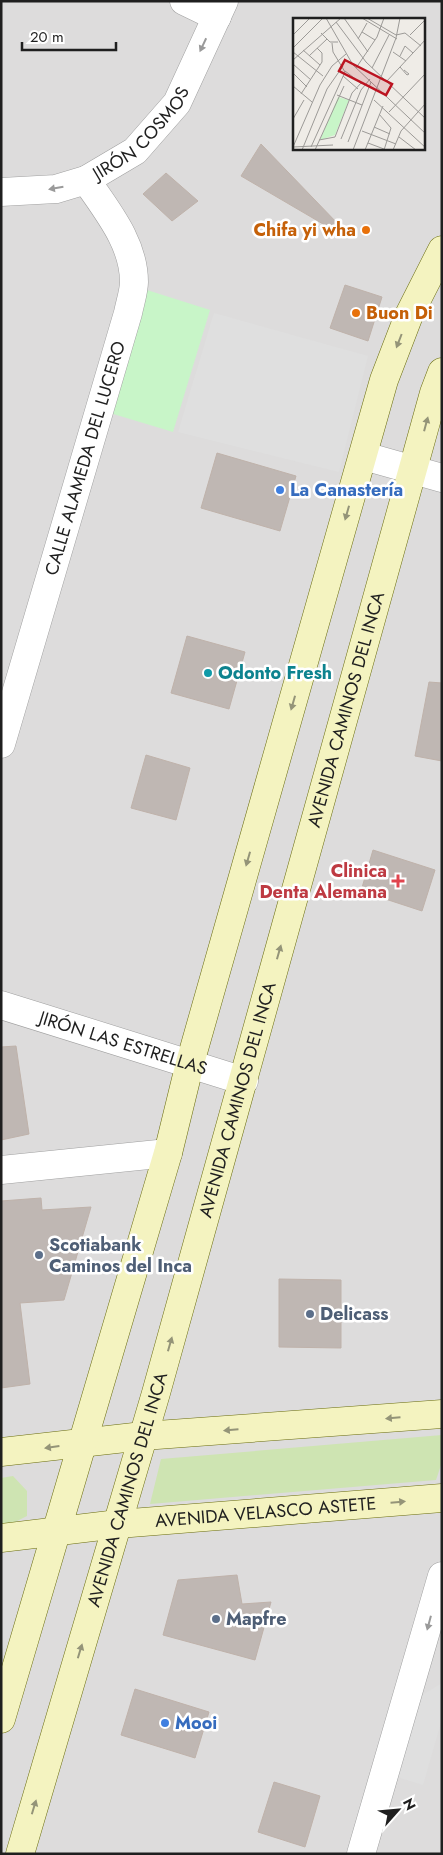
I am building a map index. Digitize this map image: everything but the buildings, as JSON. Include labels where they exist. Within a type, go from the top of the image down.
[{"type":"main road","points":[[1,1719],[168,1153],[190,1063],[364,456],[384,380],[409,315],[442,250]]},
{"type":"main road","name":"AVENIDA CAMINOS DEL INCA","points":[[20,1854],[118,1524],[244,1081],[434,393],[442,372]]},
{"type":"main road","points":[[1,1452],[143,1436],[442,1414]]},
{"type":"main road","name":"AVENIDA VELASCO ASTETE","points":[[1,1538],[118,1524],[442,1498]]},
{"type":"street","points":[[184,1],[220,9]]},
{"type":"street","name":"JIRÓN COSMOS","points":[[1,192],[56,189],[86,180],[135,150],[176,102],[220,9]]},
{"type":"street","name":"CALLE ALAMEDA DEL LUCERO","points":[[1,744],[128,312],[134,282],[130,252],[114,221],[86,180]]},
{"type":"street","points":[[364,456],[442,478]]},
{"type":"street","name":"JIRÓN LAS ESTRELLAS","points":[[1,1005],[244,1081]]},
{"type":"street","points":[[1,1170],[168,1153]]},
{"type":"street","points":[[361,1854],[432,1651],[442,1576]]},
{"type":"shaded area","points":[[1,1],[442,1],[442,1854],[1,1854]]},
{"type":"shaded area","points":[[214,313],[368,356],[339,472],[178,432]]},
{"type":"shaded area","points":[[442,1683],[442,1719],[423,1785],[394,1776],[416,1699]]},
{"type":"green space","points":[[147,290],[210,310],[173,432],[110,413]]},
{"type":"green space","points":[[442,1435],[442,1462],[436,1480],[150,1504],[161,1459]]},
{"type":"green space","points":[[13,1476],[27,1491],[27,1516],[11,1524],[1,1525],[1,1478]]},
{"type":"place","name":"Chifa yi wha","points":[[366,230]]},
{"type":"place","name":"Buon Di","points":[[356,313]]},
{"type":"place","name":"La Canastería","points":[[280,490]]},
{"type":"place","name":"Odonto Fresh","points":[[208,673]]},
{"type":"place","name":"Clinica Denta Alemana","points":[[398,881]]},
{"type":"place","name":"Scotiabank Caminos del Inca","points":[[39,1255]]},
{"type":"place","name":"Delicass","points":[[310,1314]]},
{"type":"place","name":"Mapfre","points":[[216,1619]]},
{"type":"place","name":"Mooi","points":[[165,1723]]}]
